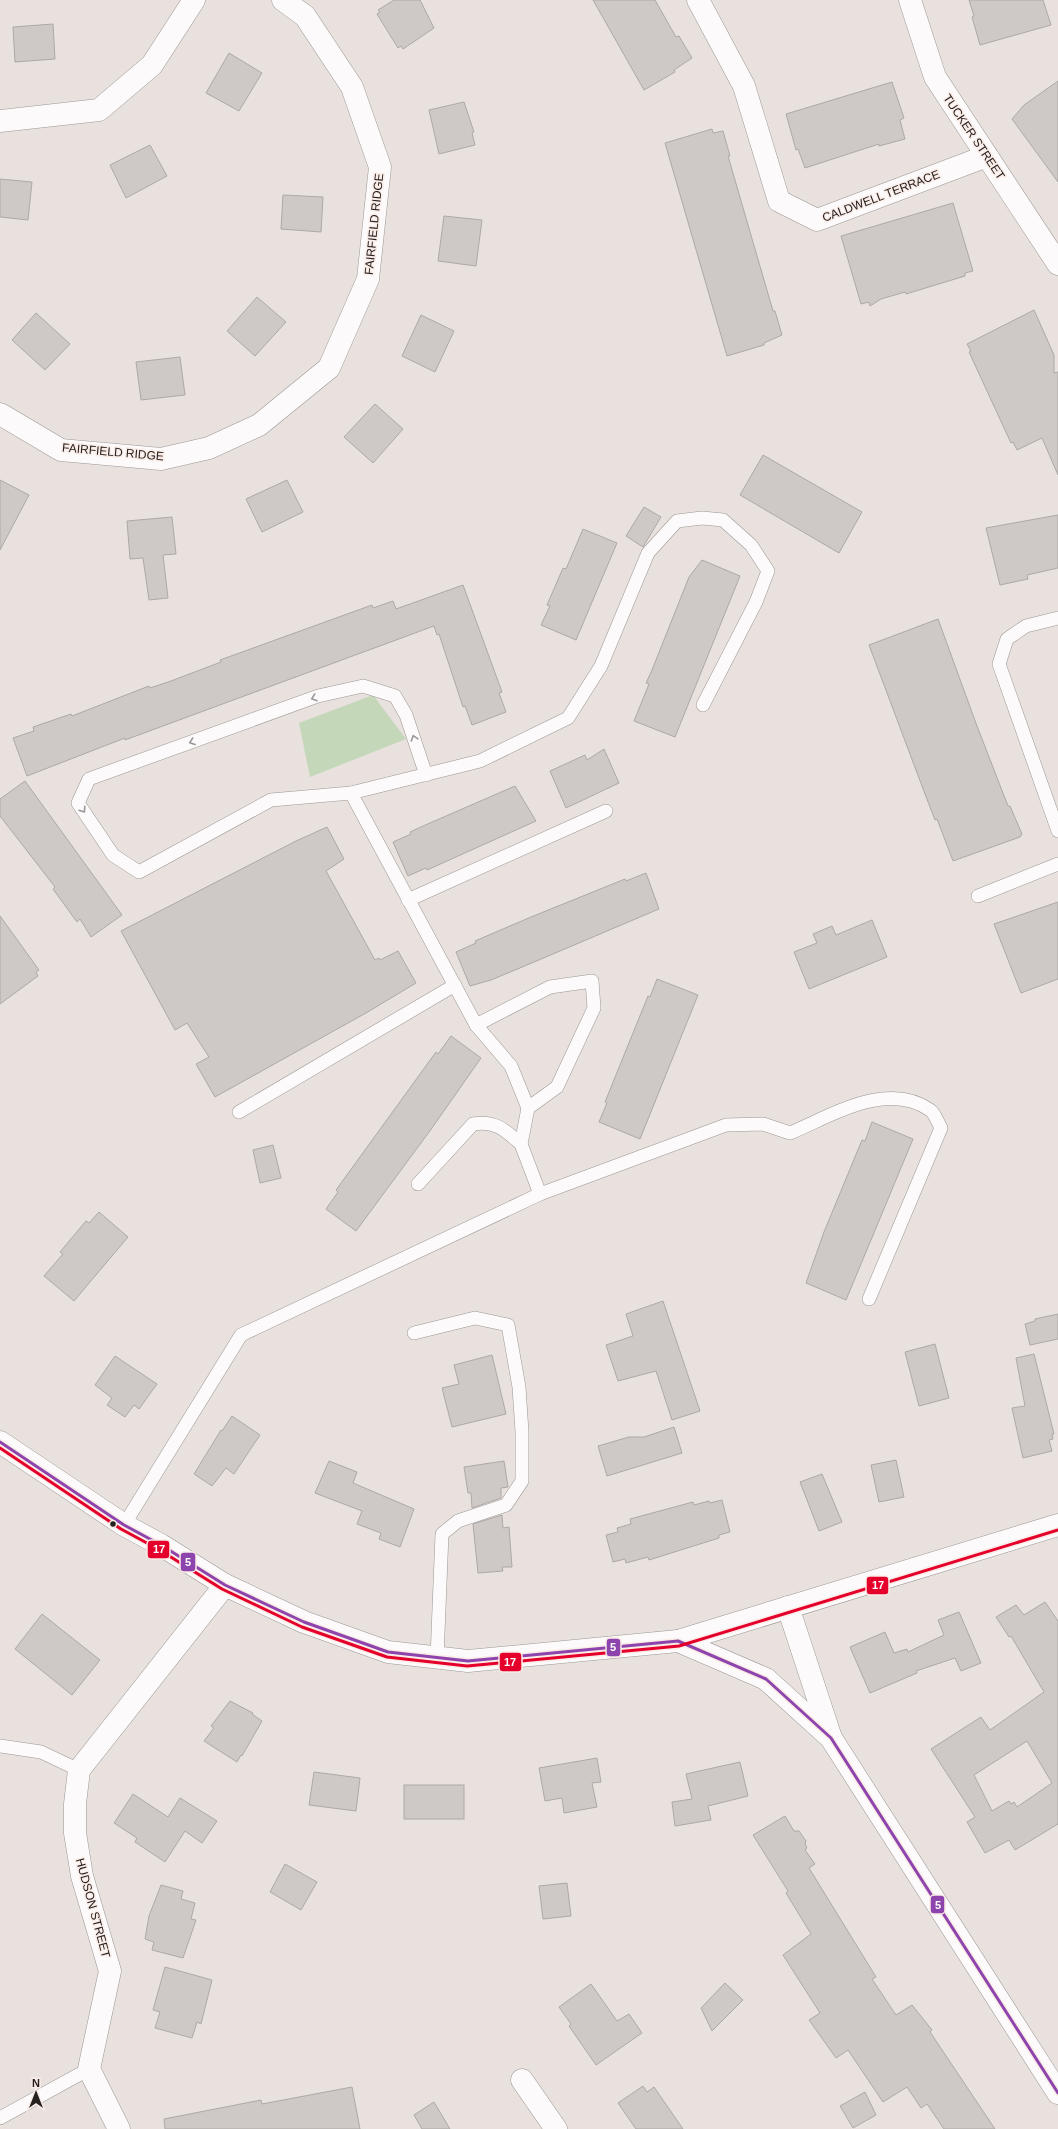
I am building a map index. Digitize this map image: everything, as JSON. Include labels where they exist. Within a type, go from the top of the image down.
[{"type":"street","points":[[0,121],[99,110],[152,65],[194,0]]},
{"type":"street","name":"FAIRFIELD RIDGE","points":[[0,414],[61,450],[162,459],[208,448],[259,425],[329,368],[368,279],[380,167],[352,87],[305,16],[283,0]]},
{"type":"street","name":"CALDWELL TERRACE","points":[[698,0],[744,86],[779,201],[817,220],[987,156]]},
{"type":"street","name":"TUCKER STREET","points":[[910,0],[935,77],[1058,264]]},
{"type":"street","points":[[0,1442],[124,1524],[225,1585],[304,1622],[381,1650],[468,1662],[678,1641],[1058,1524]]},
{"type":"street","points":[[79,1770],[225,1585]]},
{"type":"street","points":[[788,1607],[831,1738],[1058,2093]]},
{"type":"street","points":[[678,1641],[766,1679],[831,1738]]},
{"type":"street","name":"HUDSON STREET","points":[[79,1770],[75,1804],[76,1840],[82,1876],[110,1971],[89,2069]]},
{"type":"street","points":[[89,2069],[119,2129]]},
{"type":"street","points":[[522,2080],[556,2129]]},
{"type":"lane","points":[[426,775],[406,715],[395,696],[363,686],[318,696],[89,779],[78,803],[113,855],[138,872],[271,800],[351,793],[426,775],[480,761],[568,718],[601,666],[648,553],[677,521],[702,518],[723,520],[751,545],[768,571],[756,602],[703,705]]},
{"type":"lane","points":[[1058,618],[1026,626],[1007,639],[999,664],[1054,806],[1058,831]]},
{"type":"lane","points":[[351,793],[476,1025],[511,1066],[528,1108],[521,1144]]},
{"type":"lane","points":[[408,900],[606,811]]},
{"type":"lane","points":[[978,896],[1058,864]]},
{"type":"lane","points":[[476,1025],[550,987],[592,981],[594,1008],[556,1087],[528,1108]]},
{"type":"lane","points":[[239,1112],[455,985]]},
{"type":"lane","points":[[124,1524],[241,1336],[540,1194],[726,1125],[762,1124],[790,1133],[865,1102],[884,1098],[911,1101],[931,1110],[941,1128],[869,1299]]},
{"type":"lane","points":[[418,1184],[473,1124],[483,1122],[494,1123],[504,1129],[521,1144],[540,1194]]},
{"type":"lane","points":[[414,1333],[475,1318],[508,1325],[519,1387],[522,1432],[522,1481],[506,1505],[458,1521],[442,1534],[437,1658]]},
{"type":"lane","points":[[0,1746],[41,1752],[79,1770]]},
{"type":"lane","points":[[0,2118],[89,2069]]},
{"type":"green space","points":[[373,695],[406,739],[310,777],[299,723]]},
{"type":"building","points":[[394,0],[420,0],[434,28],[403,49],[401,46],[398,48],[377,14],[380,12],[378,10]]},
{"type":"building","points":[[593,0],[655,0],[676,37],[679,36],[692,58],[674,70],[675,72],[644,90]]},
{"type":"building","points":[[969,0],[1043,0],[1051,25],[980,45]]},
{"type":"building","points":[[53,24],[55,59],[15,62],[13,27]]},
{"type":"building","points":[[229,53],[262,73],[239,111],[206,93]]},
{"type":"building","points":[[1058,81],[1058,182],[1012,119],[1024,105]]},
{"type":"building","points":[[892,82],[904,118],[900,120],[905,139],[879,146],[879,144],[805,168],[798,149],[796,150],[786,114]]},
{"type":"building","points":[[464,102],[474,132],[472,133],[475,145],[439,154],[429,110]]},
{"type":"building","points":[[712,129],[713,133],[723,131],[730,156],[728,156],[773,311],[775,311],[782,335],[764,343],[764,345],[727,356],[665,143]]},
{"type":"building","points":[[150,145],[167,176],[126,198],[110,165]]},
{"type":"building","points":[[0,179],[32,182],[28,220],[0,217]]},
{"type":"building","points":[[283,195],[323,197],[321,232],[281,229]]},
{"type":"building","points":[[953,203],[973,271],[965,273],[965,276],[906,294],[905,292],[881,299],[870,306],[869,302],[861,304],[841,236]]},
{"type":"building","points":[[444,216],[482,220],[476,266],[438,261]]},
{"type":"building","points":[[257,297],[286,322],[255,356],[227,331]]},
{"type":"building","points":[[1034,310],[1054,355],[1054,373],[1058,372],[1058,475],[1042,438],[1017,450],[1013,442],[1011,443],[969,352],[971,351],[967,344]]},
{"type":"building","points":[[36,313],[70,344],[45,370],[12,340]]},
{"type":"building","points":[[421,315],[454,331],[435,372],[402,356]]},
{"type":"building","points":[[180,357],[185,395],[141,400],[136,362]]},
{"type":"building","points":[[375,404],[403,429],[373,463],[344,437]]},
{"type":"building","points":[[763,455],[862,512],[839,553],[740,495]]},
{"type":"building","points":[[0,480],[29,495],[0,550]]},
{"type":"building","points":[[287,480],[303,512],[262,532],[246,499]]},
{"type":"building","points":[[644,507],[661,517],[643,547],[626,536]]},
{"type":"building","points":[[1058,515],[1058,568],[1027,575],[1028,579],[1000,585],[986,528]]},
{"type":"building","points":[[172,517],[176,554],[163,555],[168,598],[149,600],[143,558],[130,559],[127,521]]},
{"type":"building","points":[[583,529],[617,543],[576,640],[541,625],[550,606],[547,605],[563,568],[566,569]]},
{"type":"building","points":[[702,560],[740,576],[675,737],[634,721],[649,684],[646,683],[689,577]]},
{"type":"building","points":[[463,585],[502,692],[499,693],[506,712],[472,725],[465,706],[463,707],[439,634],[437,635],[434,626],[125,740],[125,738],[27,776],[13,738],[34,731],[33,727],[71,714],[72,716],[149,686],[150,688],[171,681],[221,662],[220,660],[372,605],[373,608],[393,601],[396,609]]},
{"type":"building","points":[[938,619],[1008,806],[1010,806],[1022,834],[1020,837],[953,861],[937,819],[935,820],[869,645]]},
{"type":"building","points":[[604,749],[619,783],[566,808],[550,771],[585,755],[587,760]]},
{"type":"building","points":[[25,781],[122,915],[91,937],[80,919],[77,922],[53,889],[55,887],[0,816],[0,799]]},
{"type":"building","points":[[515,786],[536,821],[427,870],[426,868],[408,876],[393,842],[411,834],[410,832],[423,826]]},
{"type":"building","points":[[327,827],[344,859],[326,871],[375,960],[379,958],[380,960],[398,951],[416,983],[366,1013],[215,1097],[196,1064],[209,1057],[187,1023],[175,1030],[121,931],[296,841]]},
{"type":"building","points":[[646,873],[659,909],[491,980],[470,986],[456,952],[476,943],[475,941],[531,917],[625,879],[626,881]]},
{"type":"building","points":[[1058,902],[1058,979],[1021,993],[994,924]]},
{"type":"building","points":[[0,916],[39,970],[36,972],[38,976],[0,1004]]},
{"type":"building","points":[[872,920],[887,957],[809,989],[794,952],[817,943],[813,934],[832,926],[836,935]]},
{"type":"building","points":[[657,979],[698,995],[640,1139],[599,1122],[607,1103],[605,1102],[648,996],[650,997]]},
{"type":"building","points":[[451,1036],[481,1058],[432,1128],[356,1231],[326,1209],[338,1192],[336,1190],[436,1052],[438,1054]]},
{"type":"building","points":[[872,1122],[913,1139],[846,1300],[806,1283],[824,1232],[862,1140],[865,1141]]},
{"type":"building","points":[[273,1145],[281,1178],[260,1183],[253,1150]]},
{"type":"building","points":[[99,1212],[128,1237],[74,1301],[44,1276],[63,1254],[60,1252],[86,1221],[89,1223]]},
{"type":"building","points":[[663,1301],[700,1411],[672,1420],[656,1371],[618,1381],[606,1345],[633,1336],[626,1314]]},
{"type":"building","points":[[1058,1314],[1058,1339],[1030,1345],[1025,1324],[1035,1321],[1035,1319]]},
{"type":"building","points":[[935,1344],[949,1398],[919,1406],[905,1352]]},
{"type":"building","points":[[1034,1354],[1054,1434],[1052,1434],[1053,1439],[1049,1440],[1052,1451],[1023,1458],[1012,1408],[1025,1406],[1016,1358]]},
{"type":"building","points":[[492,1355],[506,1414],[452,1427],[442,1388],[459,1384],[454,1365]]},
{"type":"building","points":[[115,1356],[157,1384],[139,1409],[134,1405],[125,1417],[107,1405],[112,1398],[95,1385]]},
{"type":"building","points":[[232,1416],[260,1435],[234,1474],[226,1468],[212,1486],[194,1474],[221,1430],[222,1431]]},
{"type":"building","points":[[674,1427],[682,1453],[607,1476],[598,1446],[629,1437],[644,1437]]},
{"type":"building","points":[[896,1460],[904,1497],[879,1502],[871,1465]]},
{"type":"building","points":[[329,1461],[357,1472],[353,1483],[414,1509],[400,1547],[379,1539],[381,1533],[357,1524],[362,1511],[315,1493]]},
{"type":"building","points":[[504,1461],[508,1487],[501,1488],[501,1498],[472,1508],[471,1493],[468,1493],[464,1467]]},
{"type":"building","points":[[822,1474],[842,1522],[819,1531],[800,1482]]},
{"type":"building","points":[[722,1500],[730,1532],[719,1535],[719,1538],[649,1560],[648,1557],[626,1563],[625,1559],[613,1562],[606,1535],[618,1532],[617,1528],[631,1524],[630,1519],[693,1502],[694,1505],[709,1501],[710,1503]]},
{"type":"building","points":[[502,1515],[503,1528],[509,1527],[512,1567],[502,1567],[503,1571],[478,1573],[473,1524]]},
{"type":"building","points":[[1045,1602],[1058,1621],[1058,1824],[1015,1850],[1009,1840],[985,1853],[967,1822],[975,1817],[931,1749],[981,1717],[990,1730],[1044,1692],[1011,1636],[1009,1637],[996,1617],[1016,1605],[1024,1615]],"holes":[[[1027,1741],[1052,1783],[1017,1807],[1014,1802],[1011,1804],[1009,1801],[992,1811],[974,1775]]]},
{"type":"building","points":[[959,1612],[981,1663],[961,1671],[955,1658],[916,1671],[917,1673],[870,1693],[850,1647],[885,1632],[894,1653],[907,1649],[908,1652],[944,1635],[938,1620]]},
{"type":"building","points":[[42,1614],[100,1660],[72,1695],[15,1649]]},
{"type":"building","points":[[230,1701],[253,1713],[252,1714],[262,1721],[237,1762],[204,1741],[214,1728],[211,1726]]},
{"type":"building","points":[[597,1758],[601,1782],[592,1783],[597,1807],[564,1813],[562,1798],[545,1801],[539,1768]]},
{"type":"building","points":[[740,1762],[748,1796],[708,1806],[711,1820],[675,1826],[672,1802],[692,1799],[686,1774]]},
{"type":"building","points":[[314,1772],[360,1778],[356,1811],[309,1805]]},
{"type":"building","points":[[404,1785],[464,1785],[464,1819],[404,1819]]},
{"type":"building","points":[[133,1794],[168,1817],[180,1798],[217,1821],[202,1843],[185,1831],[165,1862],[135,1842],[137,1838],[114,1823]]},
{"type":"building","points":[[785,1816],[794,1831],[799,1831],[806,1841],[805,1844],[807,1848],[805,1850],[815,1864],[809,1868],[876,1977],[872,1979],[896,2015],[912,2005],[932,2030],[930,2032],[995,2129],[944,2129],[927,2104],[921,2108],[907,2087],[883,2102],[848,2050],[836,2058],[809,2020],[820,2013],[783,1955],[811,1934],[786,1893],[788,1891],[753,1835]]},
{"type":"building","points":[[285,1864],[317,1882],[301,1910],[270,1892]]},
{"type":"building","points":[[567,1883],[571,1916],[543,1919],[539,1886]]},
{"type":"building","points":[[161,1885],[183,1891],[181,1899],[195,1903],[191,1919],[196,1920],[183,1958],[152,1950],[154,1942],[145,1939],[149,1916]]},
{"type":"building","points":[[165,1967],[212,1980],[201,2024],[197,2022],[192,2038],[155,2028],[160,2012],[153,2010]]},
{"type":"building","points":[[725,1983],[743,2000],[712,2031],[701,2008]]},
{"type":"building","points":[[591,1984],[617,2021],[629,2014],[642,2033],[596,2065],[569,2026],[571,2024],[559,2007]]},
{"type":"building","points":[[643,2086],[647,2092],[654,2087],[683,2129],[636,2129],[618,2103]]},
{"type":"building","points":[[352,2087],[360,2129],[165,2129],[164,2119],[261,2100],[262,2104]]},
{"type":"building","points":[[865,2092],[876,2115],[853,2128],[840,2106]]},
{"type":"building","points":[[434,2102],[450,2129],[422,2129],[414,2115]]},
{"type":"transit line","name":"5","points":[[0,1442],[124,1525],[161,1545],[225,1585],[304,1622],[388,1652],[468,1661],[678,1641],[766,1679],[831,1738],[1058,2093]]},
{"type":"transit line","name":"17","points":[[0,1448],[121,1529],[158,1549],[222,1589],[302,1627],[387,1657],[467,1666],[679,1646],[1058,1530]]}]
